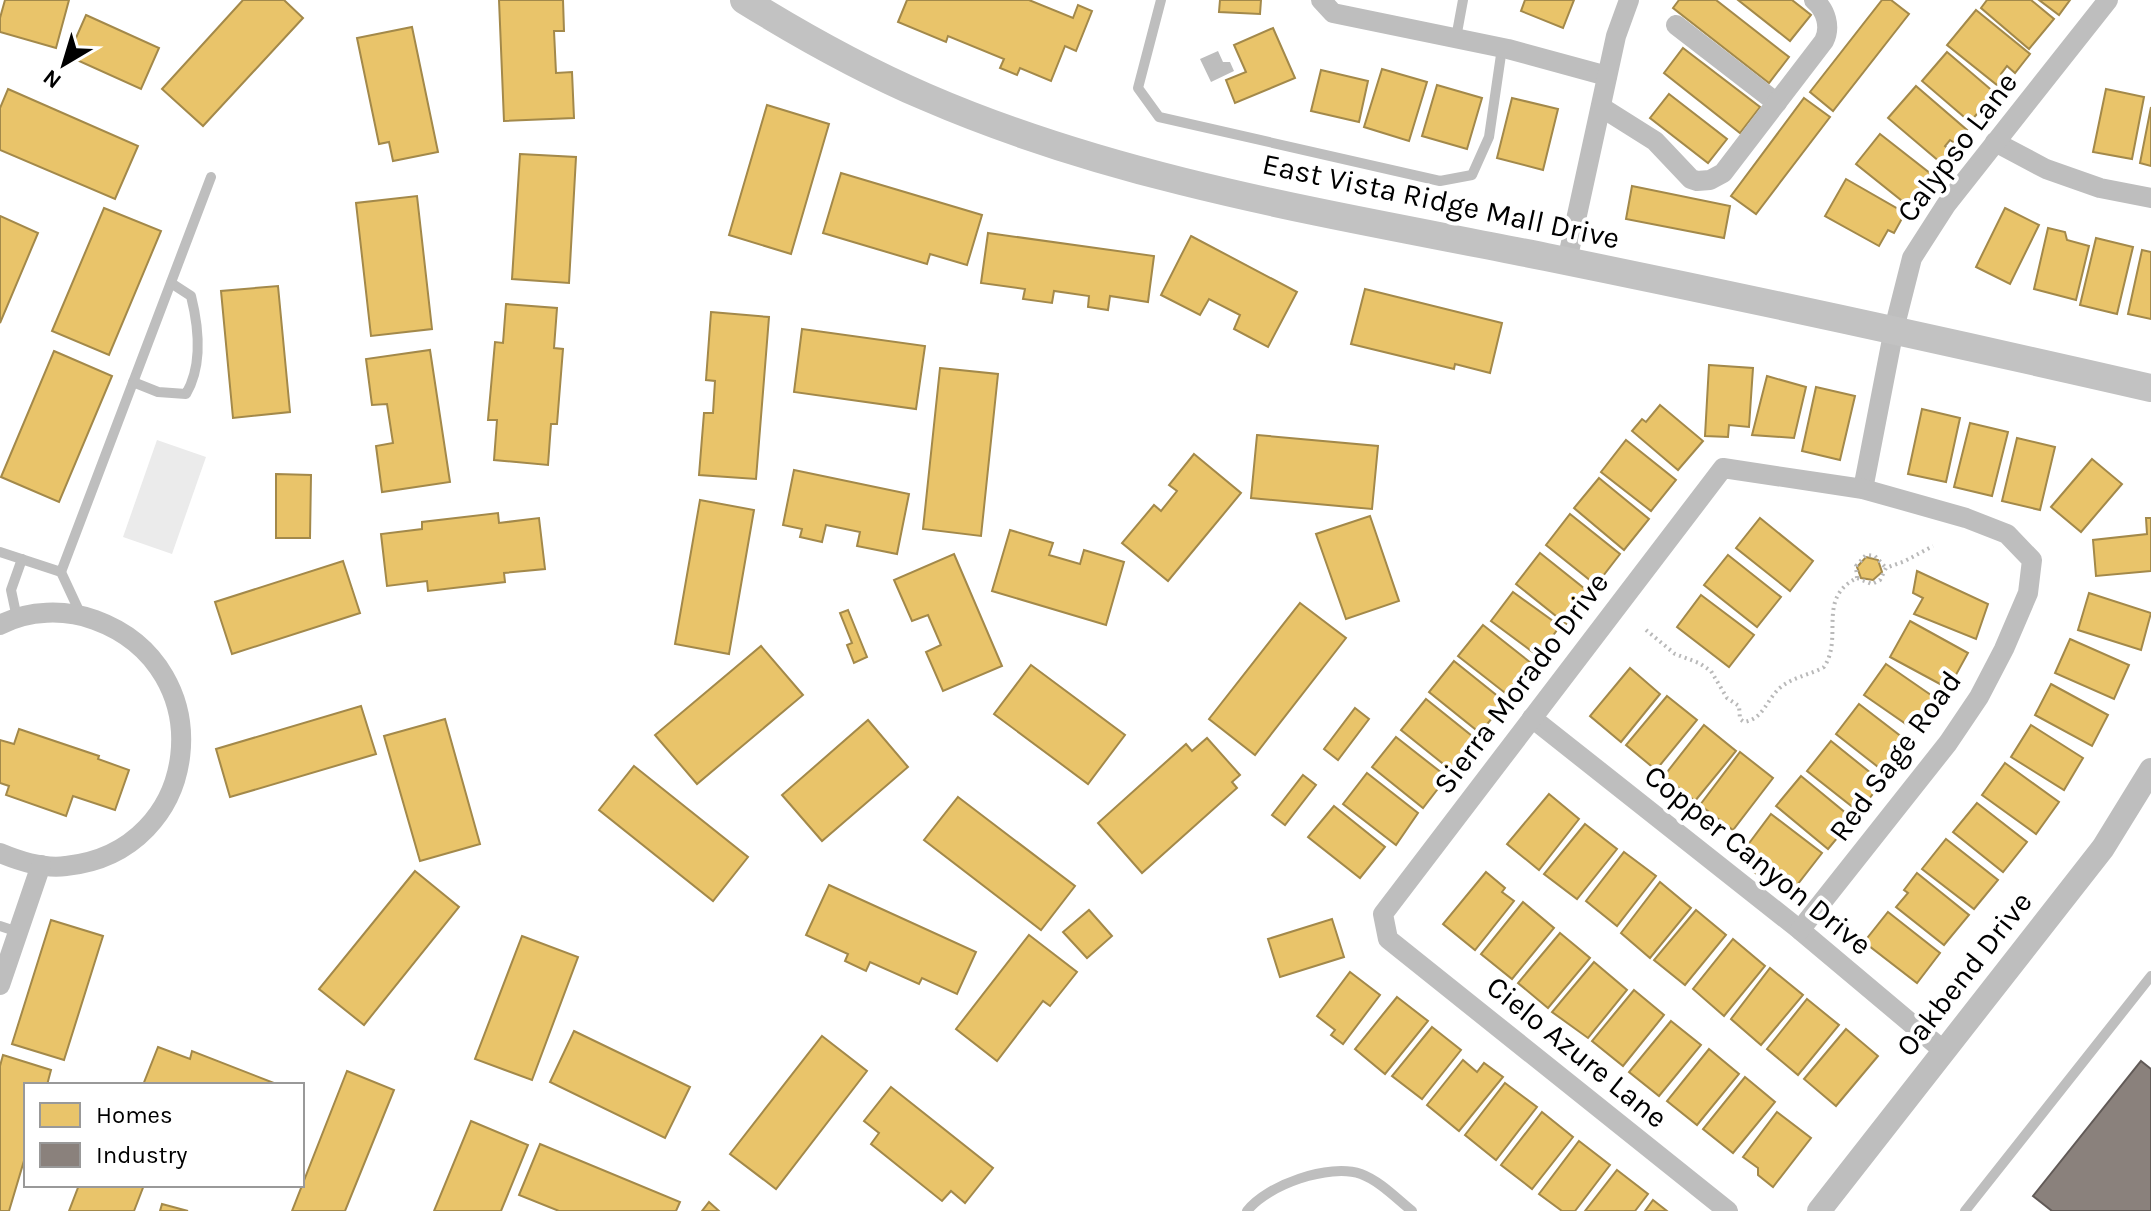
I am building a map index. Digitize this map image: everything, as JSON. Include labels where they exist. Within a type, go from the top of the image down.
[{"type":"main road","name":"East Vista Ridge Mall Drive","points":[[744,0],[866,69],[927,98],[1022,134],[1199,186],[1894,329],[2151,388]]},
{"type":"street","points":[[1321,0],[1333,13],[1502,48],[1607,76]]},
{"type":"street","points":[[1567,261],[1616,36],[1629,0]]},
{"type":"street","points":[[1601,107],[1655,141],[1677,166],[1697,181],[1710,180],[1723,173],[1828,34],[1827,18],[1814,0]]},
{"type":"street","name":"Calypso Lane","points":[[1863,489],[1894,329],[1912,258],[1946,205],[2108,0]]},
{"type":"street","points":[[1676,25],[1777,103]]},
{"type":"street","points":[[1995,142],[2046,169],[2100,188],[2151,198]]},
{"type":"street","name":"Sierra Morado Drive","points":[[1388,939],[1383,914],[1723,468],[1863,489]]},
{"type":"street","name":"Red Sage Road","points":[[1800,930],[1948,743],[1979,697],[2028,593],[2032,560],[2007,534],[1966,518],[1863,489]]},
{"type":"street","points":[[0,856],[64,867],[100,859],[131,842],[157,816],[175,784],[182,749],[180,712],[167,678],[145,649],[115,627],[81,615],[44,612],[8,622]]},
{"type":"street","name":"Copper Canyon Drive","points":[[1532,718],[1800,930],[1944,1051]]},
{"type":"street","name":"Oakbend Drive","points":[[1824,1209],[2103,848],[2151,770]]},
{"type":"street","points":[[0,985],[9,929],[41,865]]},
{"type":"street","name":"Cielo Azure Lane","points":[[1388,939],[1728,1211]]},
{"type":"lane","points":[[1161,0],[1138,88],[1159,117],[1440,181],[1472,175],[1489,137],[1502,48]]},
{"type":"lane","points":[[1456,38],[1463,0]]},
{"type":"lane","points":[[81,615],[61,572],[211,177]]},
{"type":"lane","points":[[133,382],[158,392],[186,394],[195,379],[198,342],[191,296],[171,283]]},
{"type":"lane","points":[[0,552],[61,572]]},
{"type":"lane","points":[[8,622],[11,590],[22,559]]},
{"type":"lane","points":[[1965,1211],[2151,976]]},
{"type":"lane","points":[[1247,1211],[1252,1204],[1282,1185],[1310,1175],[1335,1171],[1359,1173],[1374,1180],[1412,1211]]},
{"type":"path","points":[[1646,630],[1675,654],[1711,671],[1727,698],[1739,706],[1740,719],[1751,721],[1786,683],[1824,667],[1830,653],[1837,593],[1847,583],[1857,578],[1872,584],[1880,580],[1886,568],[1933,546]]},
{"type":"path","points":[[1857,578],[1856,566],[1866,555],[1875,556],[1886,568]]},
{"type":"shaded area","points":[[1218,51],[1223,62],[1230,62],[1234,71],[1211,82],[1200,59]]},
{"type":"shaded area","points":[[157,440],[206,457],[172,554],[123,537]]},
{"type":"building: Homes","points":[[5,0],[69,0],[56,48],[0,32]]},
{"type":"building: Homes","points":[[243,0],[284,0],[303,18],[203,126],[162,89]]},
{"type":"building: Homes","points":[[499,0],[563,0],[564,31],[554,31],[556,73],[572,72],[574,118],[504,121]]},
{"type":"building: Homes","points":[[907,0],[1029,0],[1073,18],[1078,5],[1092,11],[1076,51],[1065,46],[1051,81],[1020,68],[1017,75],[1000,68],[1004,59],[948,36],[946,42],[898,22]]},
{"type":"building: Homes","points":[[1220,0],[1261,0],[1260,14],[1219,12]]},
{"type":"building: Homes","points":[[1525,0],[1574,0],[1563,28],[1521,11]]},
{"type":"building: Homes","points":[[1679,0],[1716,0],[1789,57],[1769,83],[1673,8]]},
{"type":"building: Homes","points":[[1738,0],[1792,0],[1811,15],[1790,41]]},
{"type":"building: Homes","points":[[1882,0],[1891,0],[1909,14],[1833,111],[1810,92]]},
{"type":"building: Homes","points":[[1987,0],[2031,0],[2054,19],[2029,49],[1981,8]]},
{"type":"building: Homes","points":[[2039,0],[2070,0],[2059,15]]},
{"type":"building: Homes","points":[[1976,10],[2030,54],[2015,73],[2007,66],[2001,74],[2004,77],[1997,85],[1947,45]]},
{"type":"building: Homes","points":[[86,15],[159,48],[141,89],[68,56]]},
{"type":"building: Homes","points":[[412,27],[438,152],[393,161],[389,142],[379,144],[357,38]]},
{"type":"building: Homes","points":[[1273,28],[1295,78],[1235,103],[1226,80],[1246,72],[1234,45]]},
{"type":"building: Homes","points":[[1683,48],[1760,107],[1740,133],[1664,73]]},
{"type":"building: Homes","points":[[1947,52],[1995,93],[1970,122],[1922,81]]},
{"type":"building: Homes","points":[[1382,69],[1427,82],[1409,141],[1364,127]]},
{"type":"building: Homes","points":[[1321,70],[1368,81],[1359,122],[1311,111]]},
{"type":"building: Homes","points":[[1437,85],[1482,98],[1467,149],[1422,136]]},
{"type":"building: Homes","points":[[1916,86],[1967,130],[1956,144],[1950,140],[1945,146],[1950,150],[1940,162],[1888,118]]},
{"type":"building: Homes","points":[[8,89],[138,146],[115,199],[0,150],[0,108]]},
{"type":"building: Homes","points":[[2106,89],[2144,97],[2132,159],[2093,152]]},
{"type":"building: Homes","points":[[1669,94],[1727,139],[1708,163],[1650,118]]},
{"type":"building: Homes","points":[[1512,98],[1558,109],[1543,170],[1497,158]]},
{"type":"building: Homes","points":[[1804,98],[1830,117],[1756,214],[1731,196]]},
{"type":"building: Homes","points":[[767,105],[829,124],[791,254],[729,235]]},
{"type":"building: Homes","points":[[2151,107],[2151,166],[2140,163]]},
{"type":"building: Homes","points":[[1880,134],[1931,174],[1906,204],[1856,164]]},
{"type":"building: Homes","points":[[520,154],[576,157],[569,283],[512,279]]},
{"type":"building: Homes","points":[[841,173],[982,215],[967,265],[930,254],[927,264],[823,233]]},
{"type":"building: Homes","points":[[1846,179],[1905,213],[1894,233],[1888,230],[1879,246],[1825,216]]},
{"type":"building: Homes","points":[[1632,186],[1730,206],[1724,238],[1626,219]]},
{"type":"building: Homes","points":[[417,196],[432,329],[371,336],[356,203]]},
{"type":"building: Homes","points":[[104,208],[161,231],[109,355],[52,331]]},
{"type":"building: Homes","points":[[2005,208],[2039,225],[2010,284],[1976,267]]},
{"type":"building: Homes","points":[[0,216],[38,233],[0,323]]},
{"type":"building: Homes","points":[[2048,228],[2065,232],[2067,240],[2089,246],[2076,300],[2034,289]]},
{"type":"building: Homes","points":[[988,233],[1154,256],[1148,302],[1110,296],[1108,310],[1088,307],[1089,296],[1054,291],[1052,303],[1023,299],[1025,289],[981,283]]},
{"type":"building: Homes","points":[[1191,236],[1297,292],[1268,347],[1234,329],[1240,315],[1209,299],[1200,315],[1161,295]]},
{"type":"building: Homes","points":[[2096,238],[2133,247],[2117,314],[2080,305]]},
{"type":"building: Homes","points":[[2142,250],[2151,252],[2151,319],[2128,314]]},
{"type":"building: Homes","points":[[278,286],[290,412],[233,418],[221,291]]},
{"type":"building: Homes","points":[[1365,289],[1502,323],[1490,373],[1455,364],[1454,369],[1351,344]]},
{"type":"building: Homes","points":[[506,304],[557,308],[554,348],[563,349],[557,424],[551,424],[548,465],[494,460],[497,420],[488,420],[495,342],[503,343]]},
{"type":"building: Homes","points":[[711,312],[769,317],[756,479],[699,475],[704,413],[713,413],[715,381],[706,380]]},
{"type":"building: Homes","points":[[802,329],[925,346],[916,409],[794,392]]},
{"type":"building: Homes","points":[[430,350],[450,482],[382,492],[376,446],[393,443],[387,404],[372,405],[366,359]]},
{"type":"building: Homes","points":[[54,351],[112,376],[59,502],[1,477]]},
{"type":"building: Homes","points":[[1709,365],[1753,368],[1749,427],[1729,425],[1728,437],[1705,436]]},
{"type":"building: Homes","points":[[940,368],[998,374],[981,536],[923,529]]},
{"type":"building: Homes","points":[[1767,376],[1806,387],[1794,438],[1752,435]]},
{"type":"building: Homes","points":[[1816,387],[1855,396],[1840,460],[1802,451]]},
{"type":"building: Homes","points":[[1660,405],[1703,441],[1678,470],[1632,431],[1642,419],[1646,422]]},
{"type":"building: Homes","points":[[1922,409],[1960,418],[1946,482],[1908,474]]},
{"type":"building: Homes","points":[[1970,423],[2008,432],[1992,496],[1954,487]]},
{"type":"building: Homes","points":[[1257,435],[1378,446],[1372,509],[1251,498]]},
{"type":"building: Homes","points":[[2017,438],[2055,447],[2040,510],[2002,501]]},
{"type":"building: Homes","points":[[1626,440],[1676,480],[1651,511],[1601,472]]},
{"type":"building: Homes","points":[[1194,454],[1241,493],[1168,581],[1122,543],[1154,505],[1161,511],[1177,491],[1169,485]]},
{"type":"building: Homes","points":[[2092,459],[2122,484],[2081,532],[2051,507]]},
{"type":"building: Homes","points":[[794,470],[909,494],[897,554],[857,546],[860,532],[826,525],[822,542],[800,537],[802,529],[783,525]]},
{"type":"building: Homes","points":[[276,474],[311,475],[310,538],[276,538]]},
{"type":"building: Homes","points":[[1599,478],[1649,519],[1624,550],[1574,508]]},
{"type":"building: Homes","points":[[700,500],[754,510],[729,654],[675,644]]},
{"type":"building: Homes","points":[[498,513],[499,523],[539,518],[545,569],[504,573],[505,582],[428,591],[427,581],[387,586],[381,534],[422,529],[422,522]]},
{"type":"building: Homes","points":[[1570,514],[1620,554],[1596,585],[1546,545]]},
{"type":"building: Homes","points":[[1370,516],[1399,601],[1346,619],[1316,534]]},
{"type":"building: Homes","points":[[1760,518],[1813,561],[1790,591],[1736,548]]},
{"type":"building: Homes","points":[[2146,518],[2151,518],[2151,571],[2096,576],[2093,540],[2147,534]]},
{"type":"building: Homes","points":[[1010,530],[1053,543],[1049,555],[1080,564],[1084,550],[1124,562],[1106,625],[992,591]]},
{"type":"building: Homes","points":[[1540,553],[1590,593],[1566,624],[1516,584]]},
{"type":"building: Homes","points":[[954,554],[1002,666],[943,691],[926,652],[941,645],[928,615],[912,621],[894,580]]},
{"type":"building: Homes","points":[[1728,555],[1781,597],[1757,627],[1704,585]]},
{"type":"building: Homes","points":[[1866,557],[1878,560],[1882,572],[1873,580],[1861,578],[1857,567]]},
{"type":"building: Homes","points":[[343,561],[360,613],[232,654],[215,602]]},
{"type":"building: Homes","points":[[1917,571],[1988,604],[1976,639],[1914,614],[1923,598],[1913,593]]},
{"type":"building: Homes","points":[[1513,592],[1560,626],[1538,656],[1491,621]]},
{"type":"building: Homes","points":[[2089,593],[2151,613],[2141,650],[2078,630]]},
{"type":"building: Homes","points":[[1701,595],[1754,635],[1729,667],[1677,627]]},
{"type":"building: Homes","points":[[1300,603],[1346,638],[1255,755],[1209,719]]},
{"type":"building: Homes","points":[[848,610],[867,657],[854,663],[847,645],[852,643],[840,613]]},
{"type":"building: Homes","points":[[1910,621],[1968,653],[1952,682],[1943,677],[1940,684],[1890,657]]},
{"type":"building: Homes","points":[[1483,625],[1536,667],[1509,696],[1458,656]]},
{"type":"building: Homes","points":[[2070,639],[2129,665],[2114,699],[2055,673]]},
{"type":"building: Homes","points":[[761,646],[803,695],[697,784],[655,735]]},
{"type":"building: Homes","points":[[1454,661],[1505,702],[1480,733],[1429,692]]},
{"type":"building: Homes","points":[[1886,664],[1941,702],[1919,733],[1864,695]]},
{"type":"building: Homes","points":[[1031,665],[1125,735],[1088,784],[994,714]]},
{"type":"building: Homes","points":[[1630,668],[1660,694],[1621,742],[1590,716]]},
{"type":"building: Homes","points":[[2051,684],[2108,715],[2092,746],[2035,715]]},
{"type":"building: Homes","points":[[1667,696],[1697,720],[1656,770],[1626,745]]},
{"type":"building: Homes","points":[[1426,699],[1477,740],[1452,771],[1401,730]]},
{"type":"building: Homes","points":[[1859,704],[1911,744],[1887,774],[1836,734]]},
{"type":"building: Homes","points":[[361,706],[376,754],[230,797],[216,749]]},
{"type":"building: Homes","points":[[1355,708],[1369,719],[1338,760],[1324,749]]},
{"type":"building: Homes","points":[[445,719],[480,844],[420,861],[384,736]]},
{"type":"building: Homes","points":[[868,720],[908,767],[822,841],[782,795]]},
{"type":"building: Homes","points":[[1704,725],[1736,751],[1695,801],[1664,776]]},
{"type":"building: Homes","points":[[2031,725],[2083,758],[2064,790],[2011,757]]},
{"type":"building: Homes","points":[[19,729],[99,756],[98,759],[129,770],[115,810],[73,796],[66,816],[6,795],[9,786],[0,783],[0,740],[14,744]]},
{"type":"building: Homes","points":[[1396,737],[1447,777],[1423,808],[1372,767]]},
{"type":"building: Homes","points":[[1207,738],[1240,775],[1232,782],[1237,788],[1142,873],[1098,823],[1186,744],[1192,751]]},
{"type":"building: Homes","points":[[1831,741],[1882,782],[1859,812],[1807,771]]},
{"type":"building: Homes","points":[[1740,752],[1773,778],[1733,830],[1700,805]]},
{"type":"building: Homes","points":[[2005,763],[2059,802],[2036,834],[1982,795]]},
{"type":"building: Homes","points":[[634,766],[748,857],[713,901],[599,810]]},
{"type":"building: Homes","points":[[1367,773],[1418,813],[1396,845],[1343,804]]},
{"type":"building: Homes","points":[[1303,775],[1316,785],[1285,825],[1272,815]]},
{"type":"building: Homes","points":[[1801,776],[1853,819],[1828,849],[1776,806]]},
{"type":"building: Homes","points":[[1549,794],[1579,819],[1539,870],[1507,844]]},
{"type":"building: Homes","points":[[958,797],[1075,886],[1041,930],[924,840]]},
{"type":"building: Homes","points":[[1977,803],[2027,842],[2003,872],[1953,832]]},
{"type":"building: Homes","points":[[1334,806],[1385,847],[1360,878],[1308,837]]},
{"type":"building: Homes","points":[[1771,814],[1822,853],[1797,885],[1747,846]]},
{"type":"building: Homes","points":[[1585,824],[1617,849],[1577,899],[1544,874]]},
{"type":"building: Homes","points":[[1946,839],[1998,880],[1974,909],[1922,869]]},
{"type":"building: Homes","points":[[1752,850],[1770,865],[1759,876],[1741,862]]},
{"type":"building: Homes","points":[[1624,852],[1656,876],[1617,926],[1586,901]]},
{"type":"building: Homes","points":[[415,871],[459,907],[364,1025],[319,989]]},
{"type":"building: Homes","points":[[1486,872],[1505,888],[1502,892],[1514,901],[1475,950],[1443,924]]},
{"type":"building: Homes","points":[[1917,873],[1969,915],[1944,945],[1896,907],[1908,893],[1904,890]]},
{"type":"building: Homes","points":[[1660,882],[1691,908],[1650,958],[1621,933]]},
{"type":"building: Homes","points":[[829,885],[976,952],[957,994],[922,978],[919,984],[870,962],[866,971],[845,961],[848,954],[806,935]]},
{"type":"building: Homes","points":[[1523,902],[1554,928],[1512,979],[1481,954]]},
{"type":"building: Homes","points":[[1089,910],[1112,936],[1087,958],[1063,932]]},
{"type":"building: Homes","points":[[1696,910],[1726,935],[1685,985],[1654,960]]},
{"type":"building: Homes","points":[[1888,912],[1940,953],[1917,983],[1864,942]]},
{"type":"building: Homes","points":[[1332,919],[1344,957],[1280,977],[1268,939]]},
{"type":"building: Homes","points":[[51,920],[103,936],[64,1060],[12,1044]]},
{"type":"building: Homes","points":[[1560,933],[1590,958],[1548,1008],[1518,983]]},
{"type":"building: Homes","points":[[1029,935],[1077,972],[1050,1006],[1043,1001],[997,1061],[956,1029]]},
{"type":"building: Homes","points":[[522,936],[578,957],[532,1080],[475,1059]]},
{"type":"building: Homes","points":[[1733,939],[1765,966],[1724,1016],[1693,989]]},
{"type":"building: Homes","points":[[1594,962],[1627,990],[1588,1038],[1552,1012]]},
{"type":"building: Homes","points":[[1770,968],[1803,995],[1761,1045],[1731,1019]]},
{"type":"building: Homes","points":[[1350,972],[1380,995],[1343,1044],[1331,1035],[1335,1030],[1317,1016]]},
{"type":"building: Homes","points":[[1634,990],[1664,1015],[1623,1066],[1592,1041]]},
{"type":"building: Homes","points":[[1397,997],[1428,1021],[1385,1074],[1355,1049]]},
{"type":"building: Homes","points":[[1807,999],[1839,1025],[1798,1075],[1767,1049]]},
{"type":"building: Homes","points":[[1671,1021],[1701,1045],[1659,1096],[1629,1072]]},
{"type":"building: Homes","points":[[1432,1027],[1461,1050],[1422,1099],[1392,1076]]},
{"type":"building: Homes","points":[[1846,1029],[1878,1056],[1836,1106],[1804,1079]]},
{"type":"building: Homes","points":[[574,1031],[690,1087],[665,1138],[550,1082]]},
{"type":"building: Homes","points":[[822,1036],[867,1071],[776,1189],[730,1154]]},
{"type":"building: Homes","points":[[158,1047],[190,1059],[192,1051],[274,1083],[144,1083]]},
{"type":"building: Homes","points":[[1709,1049],[1739,1074],[1697,1125],[1667,1101]]},
{"type":"building: Homes","points":[[3,1055],[51,1070],[48,1083],[24,1083],[24,1161],[9,1211],[0,1211],[0,1066]]},
{"type":"building: Homes","points":[[1463,1060],[1477,1072],[1484,1063],[1503,1077],[1459,1131],[1427,1105]]},
{"type":"building: Homes","points":[[347,1071],[394,1090],[345,1211],[292,1211]]},
{"type":"building: Homes","points":[[1745,1077],[1775,1102],[1733,1153],[1703,1129]]},
{"type":"building: Homes","points":[[1505,1083],[1537,1107],[1496,1160],[1465,1135]]},
{"type":"building: Homes","points":[[891,1087],[993,1168],[965,1203],[951,1191],[942,1201],[871,1144],[879,1133],[864,1121]]},
{"type":"building: Homes","points":[[1542,1112],[1573,1137],[1532,1189],[1501,1165]]},
{"type":"building: Homes","points":[[1777,1112],[1811,1138],[1773,1187],[1758,1175],[1758,1168],[1743,1157]]},
{"type":"building: Homes","points":[[471,1121],[528,1145],[501,1211],[434,1211]]},
{"type":"building: Homes","points":[[1579,1141],[1610,1165],[1575,1211],[1562,1211],[1539,1194]]},
{"type":"building: Homes","points":[[540,1144],[680,1202],[676,1211],[559,1211],[519,1195]]},
{"type":"building: Homes","points":[[1617,1170],[1648,1194],[1635,1211],[1585,1211]]},
{"type":"building: Homes","points":[[78,1187],[143,1187],[134,1211],[69,1211]]},
{"type":"building: Homes","points":[[1653,1200],[1667,1211],[1645,1211]]},
{"type":"building: Homes","points":[[709,1202],[719,1211],[702,1211]]},
{"type":"building: Homes","points":[[162,1204],[188,1211],[160,1211]]},
{"type":"building: Industry","points":[[2141,1061],[2151,1069],[2151,1211],[2052,1211],[2033,1196]]}]
